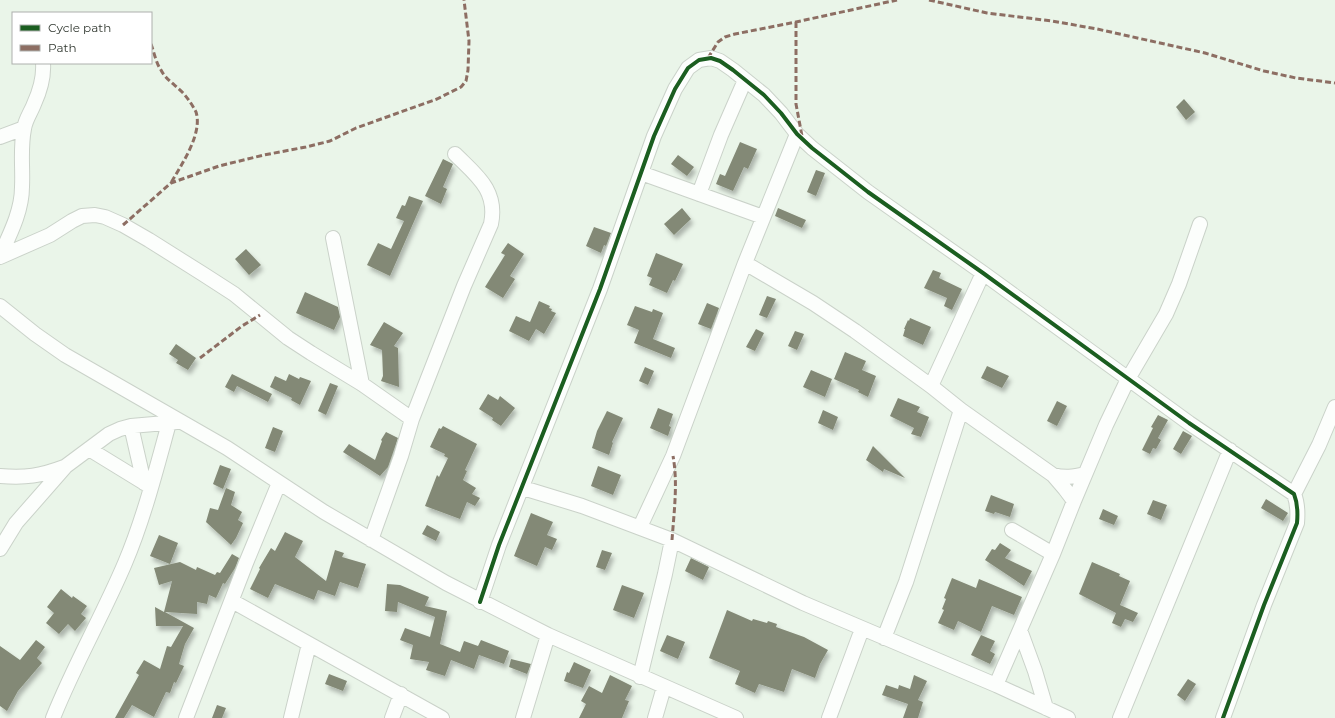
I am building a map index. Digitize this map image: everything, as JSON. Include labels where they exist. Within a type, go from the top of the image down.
[{"type":"street","points":[[480,602],[499,545],[600,289],[654,136],[675,89],[688,68],[699,60],[711,58],[720,61],[764,95],[781,113],[797,134],[812,148],[868,192],[983,273],[1128,379],[1294,494],[1297,501],[1298,511],[1296,523],[1264,605],[1223,718]]},
{"type":"street","points":[[0,257],[11,232],[19,208],[22,188],[21,146],[24,128],[44,76],[43,64]]},
{"type":"street","points":[[699,194],[719,141],[746,80]]},
{"type":"street","points":[[0,137],[24,128]]},
{"type":"street","points":[[640,527],[673,456],[745,263],[797,134]]},
{"type":"street","points":[[371,540],[401,456],[412,419],[493,216],[492,206],[486,186],[455,154]]},
{"type":"street","points":[[641,173],[763,217]]},
{"type":"street","points":[[0,257],[50,235],[82,216],[94,215],[105,217],[142,236],[209,278],[238,298],[310,354],[362,384],[412,419]]},
{"type":"street","points":[[996,686],[1053,554],[1106,425],[1128,379],[1166,314],[1179,284],[1200,224]]},
{"type":"street","points":[[333,238],[362,384]]},
{"type":"street","points":[[745,263],[813,303],[931,386],[960,410],[1053,476],[1074,501]]},
{"type":"street","points":[[931,386],[983,273]]},
{"type":"street","points":[[0,306],[34,334],[65,355],[176,422],[227,448],[279,483],[371,540],[480,602],[640,677],[736,718]]},
{"type":"street","points":[[1294,494],[1319,445],[1335,407]]},
{"type":"street","points":[[884,638],[906,582],[960,410]]},
{"type":"street","points":[[0,549],[16,523],[66,466],[109,434],[131,426],[176,422]]},
{"type":"street","points":[[54,718],[76,664],[112,593],[139,529],[147,485],[176,422]]},
{"type":"street","points":[[131,426],[147,485]]},
{"type":"street","points":[[89,449],[147,485]]},
{"type":"street","points":[[1120,718],[1230,450]]},
{"type":"street","points":[[0,476],[21,478],[44,474],[66,466]]},
{"type":"street","points":[[1053,476],[1063,478],[1085,474]]},
{"type":"street","points":[[186,718],[279,483]]},
{"type":"street","points":[[522,488],[582,506],[672,540],[803,603],[1068,718]]},
{"type":"street","points":[[1012,530],[1053,554]]},
{"type":"street","points":[[640,677],[664,582],[672,540]]},
{"type":"street","points":[[232,601],[442,718]]},
{"type":"street","points":[[829,718],[862,628]]},
{"type":"street","points":[[1020,630],[1035,671],[1046,708]]},
{"type":"street","points":[[523,717],[548,635]]},
{"type":"street","points":[[291,718],[308,644]]},
{"type":"street","points":[[655,718],[664,687]]},
{"type":"street","points":[[392,718],[401,694]]},
{"type":"building","points":[[1184,99],[1195,112],[1186,120],[1176,107]]},
{"type":"building","points":[[740,142],[757,149],[748,169],[744,167],[733,191],[716,184],[720,174],[725,176]]},
{"type":"building","points":[[678,155],[694,167],[687,176],[671,164]]},
{"type":"building","points":[[443,159],[453,164],[443,187],[447,189],[441,204],[425,196]]},
{"type":"building","points":[[816,170],[825,173],[816,196],[807,192]]},
{"type":"building","points":[[409,196],[423,201],[390,276],[367,265],[378,243],[391,249],[404,221],[396,218],[402,205],[405,206]]},
{"type":"building","points":[[682,208],[691,219],[674,235],[664,224]]},
{"type":"building","points":[[778,208],[806,220],[802,228],[775,216]]},
{"type":"building","points":[[594,227],[611,233],[606,246],[604,245],[601,253],[586,246]]},
{"type":"building","points":[[508,243],[524,254],[510,276],[515,279],[503,298],[485,287],[505,255],[501,253]]},
{"type":"building","points":[[246,249],[261,265],[249,275],[235,259]]},
{"type":"building","points":[[656,253],[683,264],[675,281],[673,280],[667,293],[649,285],[652,278],[647,276]]},
{"type":"building","points":[[933,270],[941,273],[939,278],[962,289],[952,310],[944,306],[947,298],[924,288]]},
{"type":"building","points":[[305,292],[338,307],[340,317],[334,330],[296,313]]},
{"type":"building","points":[[767,296],[776,299],[767,318],[759,315]]},
{"type":"building","points":[[539,301],[550,306],[549,308],[552,309],[551,311],[556,313],[544,334],[536,329],[529,341],[509,331],[516,316],[530,322]]},
{"type":"building","points":[[707,303],[719,308],[711,329],[698,324]]},
{"type":"building","points":[[635,306],[652,312],[653,309],[663,313],[653,339],[675,348],[671,358],[634,343],[639,330],[627,325]]},
{"type":"building","points":[[910,318],[931,327],[923,345],[903,336],[904,329]]},
{"type":"building","points":[[384,322],[403,333],[394,346],[398,348],[399,387],[381,381],[383,376],[382,350],[370,345]]},
{"type":"building","points":[[756,329],[764,333],[755,351],[746,347]]},
{"type":"building","points":[[795,331],[804,334],[797,350],[788,346]]},
{"type":"building","points":[[176,344],[196,358],[188,370],[176,363],[178,360],[169,354]]},
{"type":"building","points":[[845,352],[866,361],[862,370],[876,376],[868,397],[858,392],[859,390],[834,379]]},
{"type":"building","points":[[987,366],[1009,376],[1002,388],[981,378]]},
{"type":"building","points":[[645,367],[654,371],[648,385],[639,381]]},
{"type":"building","points":[[811,370],[832,379],[825,397],[803,387]]},
{"type":"building","points":[[232,374],[272,394],[268,402],[237,386],[234,392],[225,387]]},
{"type":"building","points":[[289,374],[299,379],[300,377],[311,381],[300,405],[291,400],[292,398],[270,387],[275,376],[286,381]]},
{"type":"building","points":[[330,383],[338,386],[326,415],[318,411]]},
{"type":"building","points":[[488,394],[498,400],[500,396],[515,408],[501,426],[492,420],[493,418],[479,409]]},
{"type":"building","points":[[898,398],[920,407],[917,412],[929,417],[921,437],[911,434],[914,428],[890,416]]},
{"type":"building","points":[[1057,401],[1067,406],[1057,426],[1047,421]]},
{"type":"building","points":[[658,408],[673,414],[669,426],[671,427],[668,436],[650,428]]},
{"type":"building","points":[[823,410],[838,417],[833,430],[818,423]]},
{"type":"building","points":[[607,411],[623,418],[612,442],[609,455],[592,448],[597,431]]},
{"type":"building","points":[[1158,415],[1168,420],[1158,438],[1161,440],[1156,449],[1153,448],[1150,454],[1142,450],[1153,428],[1151,427]]},
{"type":"building","points":[[443,426],[477,444],[465,470],[467,471],[463,480],[476,488],[472,494],[480,498],[475,506],[467,502],[460,519],[425,506],[437,475],[439,477],[448,458],[444,456],[445,454],[430,447],[439,428],[441,429]]},
{"type":"building","points":[[273,427],[283,431],[275,452],[265,448]]},
{"type":"building","points":[[1183,431],[1192,436],[1181,454],[1173,449]]},
{"type":"building","points":[[386,432],[398,438],[388,467],[380,476],[343,452],[349,444],[375,460],[382,441],[381,440]]},
{"type":"building","points":[[873,446],[905,478],[884,469],[883,472],[866,460]]},
{"type":"building","points":[[220,465],[231,469],[223,489],[213,484]]},
{"type":"building","points":[[598,466],[621,475],[613,495],[591,486]]},
{"type":"building","points":[[226,488],[235,492],[231,505],[242,512],[238,520],[243,523],[231,545],[206,522],[210,508],[218,510]]},
{"type":"building","points":[[991,495],[1014,504],[1010,517],[995,512],[994,514],[985,511]]},
{"type":"building","points":[[1266,499],[1288,513],[1283,521],[1261,508]]},
{"type":"building","points":[[1153,500],[1167,505],[1161,520],[1147,514]]},
{"type":"building","points":[[1103,509],[1118,516],[1114,525],[1099,519]]},
{"type":"building","points":[[531,513],[553,522],[547,535],[557,539],[552,550],[545,547],[537,566],[514,556]]},
{"type":"building","points":[[427,525],[440,532],[436,541],[422,534]]},
{"type":"building","points":[[285,532],[303,541],[295,557],[326,581],[335,550],[344,553],[342,557],[366,564],[358,588],[340,582],[335,596],[318,590],[314,600],[275,584],[268,598],[250,589],[260,569],[259,568],[271,548],[275,551]]},
{"type":"building","points":[[159,535],[178,543],[170,564],[150,556]]},
{"type":"building","points":[[1000,543],[1011,550],[1005,558],[1032,571],[1024,586],[985,560],[992,549],[995,550]]},
{"type":"building","points":[[602,550],[612,553],[605,570],[596,567]]},
{"type":"building","points":[[232,554],[239,558],[235,568],[225,584],[223,583],[216,598],[209,595],[207,604],[197,602],[197,614],[165,612],[194,628],[185,644],[179,664],[184,666],[176,683],[174,682],[170,693],[166,692],[154,717],[132,705],[124,718],[115,718],[139,675],[136,673],[144,660],[160,669],[167,646],[171,647],[183,626],[156,626],[155,607],[164,612],[172,581],[159,585],[154,568],[180,562],[196,570],[197,567],[215,575],[217,572],[220,573]]},
{"type":"building","points":[[691,558],[709,567],[703,580],[685,571]]},
{"type":"building","points":[[1092,562],[1120,574],[1119,576],[1130,581],[1120,605],[1138,613],[1133,622],[1125,619],[1121,627],[1112,623],[1116,613],[1079,594]]},
{"type":"building","points":[[952,578],[976,588],[979,579],[1022,597],[1014,615],[992,606],[981,632],[958,621],[954,630],[938,623],[944,610],[942,609],[946,599],[944,598]]},
{"type":"building","points":[[387,584],[400,585],[429,597],[425,606],[447,611],[440,644],[460,652],[464,641],[478,646],[481,640],[509,651],[504,664],[479,655],[474,669],[451,660],[445,676],[426,670],[429,662],[410,659],[413,645],[400,640],[405,628],[430,637],[435,617],[398,602],[397,612],[385,611]]},
{"type":"building","points":[[622,585],[644,593],[634,618],[613,610]]},
{"type":"building","points":[[61,589],[72,598],[73,596],[87,606],[81,614],[86,618],[75,631],[68,624],[59,634],[46,623],[54,613],[47,607]]},
{"type":"building","points":[[727,610],[752,621],[753,619],[777,624],[776,627],[804,637],[828,650],[820,664],[815,678],[792,669],[784,692],[759,684],[755,693],[735,684],[740,671],[709,658]]},
{"type":"building","points":[[667,635],[685,642],[678,659],[660,651]]},
{"type":"building","points":[[981,635],[995,641],[990,651],[995,654],[990,664],[971,655]]},
{"type":"building","points":[[36,640],[45,647],[37,658],[42,663],[18,691],[7,711],[0,706],[0,646],[20,660]]},
{"type":"building","points":[[511,659],[531,664],[527,674],[509,667]]},
{"type":"building","points":[[574,662],[591,670],[583,688],[564,681],[567,672],[569,673]]},
{"type":"building","points":[[329,674],[347,681],[343,691],[325,684]]},
{"type":"building","points":[[610,675],[632,686],[625,700],[629,701],[622,718],[579,718],[586,704],[581,701],[589,686],[602,693]]},
{"type":"building","points":[[914,675],[927,681],[918,700],[923,702],[918,718],[903,718],[908,704],[882,695],[886,685],[898,689],[899,685],[910,689]]},
{"type":"building","points":[[1188,679],[1196,684],[1185,701],[1177,695]]},
{"type":"building","points":[[217,705],[226,708],[222,718],[212,718]]},
{"type":"marked path","points":[[123,225],[171,183],[219,166],[330,141],[356,128],[437,99],[461,87],[466,81],[468,70],[469,41],[464,0]]},
{"type":"marked path","points":[[708,58],[718,42],[725,37],[897,0]]},
{"type":"marked path","points":[[929,0],[987,13],[1052,21],[1097,29],[1205,53],[1264,71],[1296,78],[1335,83]]},
{"type":"marked path","points":[[796,22],[796,104],[802,136]]},
{"type":"marked path","points":[[152,47],[156,61],[163,74],[181,91],[196,112],[197,121],[194,139],[171,183]]},
{"type":"marked path","points":[[200,358],[242,326],[260,315]]},
{"type":"marked path","points":[[672,540],[675,508],[673,456]]},
{"type":"cycle path","points":[[480,602],[499,545],[600,289],[654,136],[675,89],[688,68],[699,60],[711,58],[720,61],[733,70],[764,95],[781,113],[797,134],[812,148],[868,192],[983,273],[1189,423],[1294,494],[1298,515],[1297,523],[1264,605],[1223,718]]}]
